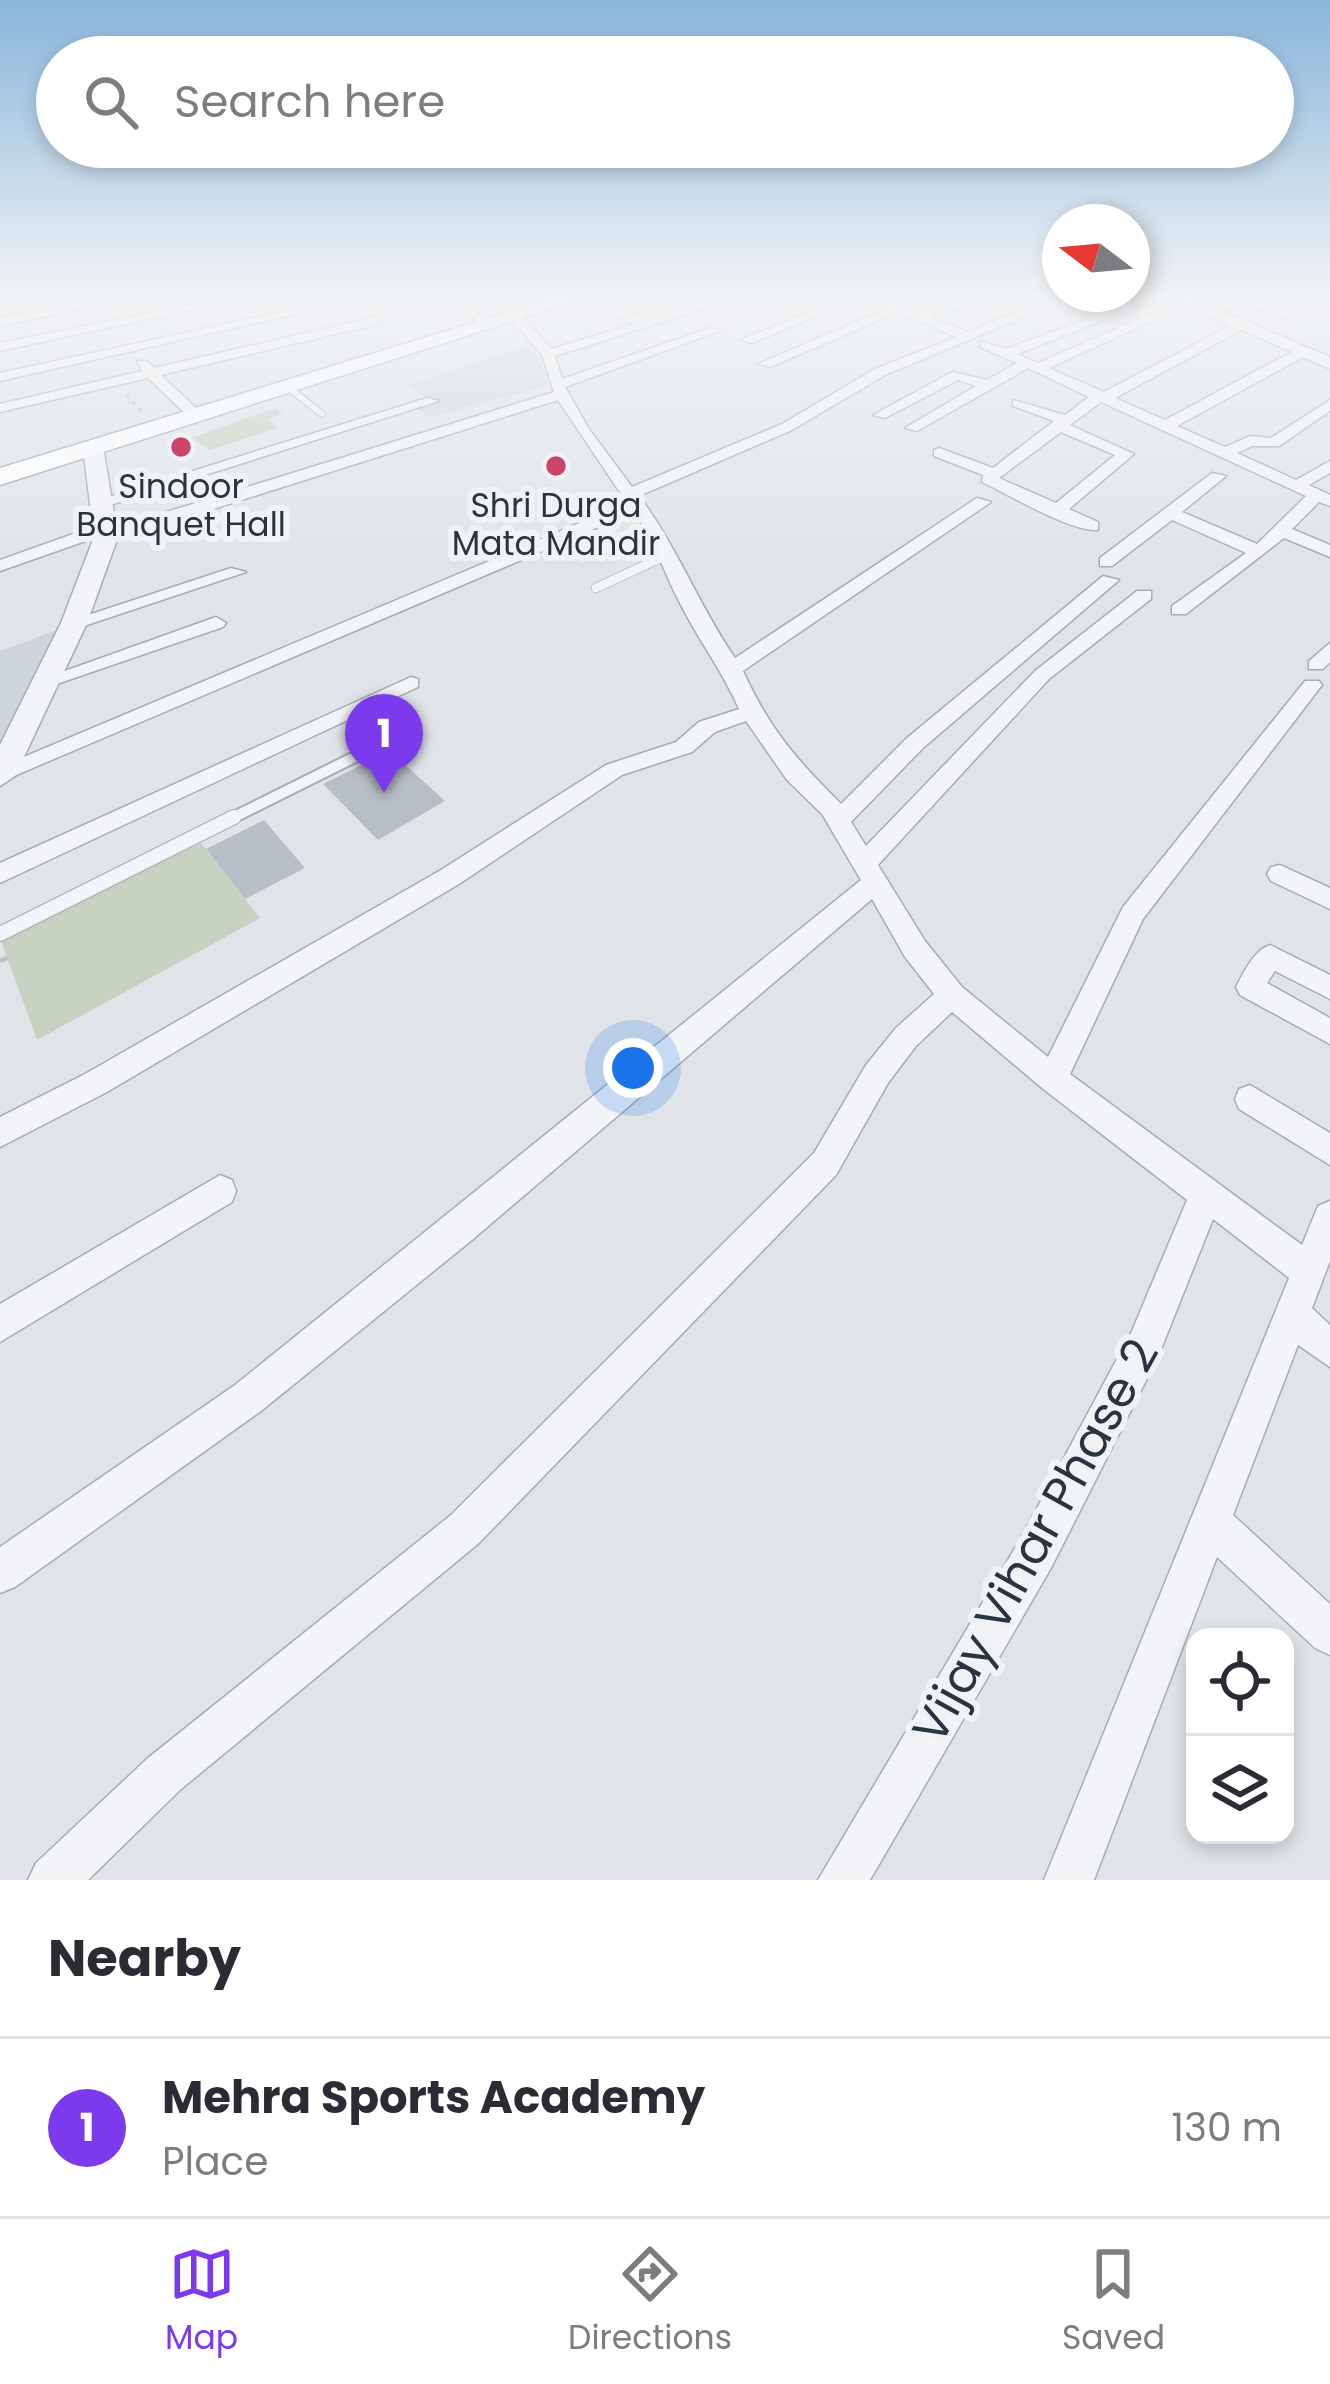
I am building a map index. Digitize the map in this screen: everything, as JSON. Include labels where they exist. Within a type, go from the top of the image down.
[{"type":"main road","points":[[0,477],[288,385]]},
{"type":"main road","points":[[206,411],[299,385]]},
{"type":"street","points":[[0,408],[104,385]]},
{"type":"street","points":[[168,385],[206,411]]},
{"type":"street","points":[[558,385],[669,554],[694,610],[732,669],[752,712],[795,775],[838,820],[915,949],[952,995],[1053,1079],[1307,1270]]},
{"type":"street","points":[[105,522],[570,385]]},
{"type":"street","points":[[0,775],[631,501],[787,427],[858,385]]},
{"type":"street","points":[[880,415],[938,385]]},
{"type":"street","points":[[913,428],[987,385]]},
{"type":"street","points":[[1079,385],[1323,498],[1180,610]]},
{"type":"street","points":[[1092,526],[988,479],[1060,423],[1125,385]]},
{"type":"street","points":[[1168,424],[1241,385]]},
{"type":"street","points":[[0,566],[431,401]]},
{"type":"street","points":[[1018,403],[1126,454],[1058,512]]},
{"type":"street","points":[[1227,452],[1250,441],[1274,443],[1330,404]]},
{"type":"street","points":[[0,775],[7,745],[74,623],[105,522],[93,447]]},
{"type":"street","points":[[939,453],[993,473]]},
{"type":"street","points":[[1298,486],[1330,466]]},
{"type":"street","points":[[838,820],[915,743],[1218,476]]},
{"type":"street","points":[[732,669],[983,502]]},
{"type":"street","points":[[1171,513],[1259,552]]},
{"type":"street","points":[[1283,532],[1330,552]]},
{"type":"street","points":[[74,623],[237,572]]},
{"type":"street","points":[[0,1572],[248,1399],[460,1228],[870,872],[1042,675],[1144,595]]},
{"type":"street","points":[[44,682],[216,622]]},
{"type":"street","points":[[1053,1079],[1132,914],[1319,666]]},
{"type":"street","points":[[0,874],[411,682]]},
{"type":"street","points":[[0,1133],[96,1083],[450,877],[614,770],[684,747],[707,727],[752,712]]},
{"type":"street","points":[[1280,874],[1330,899]]},
{"type":"street","points":[[1330,988],[1270,956],[1250,987],[1330,1032]]},
{"type":"street","points":[[53,1880],[164,1774],[465,1528],[632,1364],[825,1164],[877,1074],[906,1037],[952,995]]},
{"type":"street","points":[[1250,1100],[1330,1150]]},
{"type":"street","points":[[0,1324],[220,1191]]},
{"type":"street","name":"Vijay Vihar Phase 2","points":[[843,1880],[1036,1553],[1145,1343],[1207,1192]]},
{"type":"street","points":[[1070,1880],[1330,1217]]},
{"type":"street","points":[[1291,1313],[1330,1349]]},
{"type":"street","points":[[1210,1523],[1330,1633]]},
{"type":"lane","points":[[290,388],[322,414]]},
{"type":"lane","points":[[596,588],[669,554]]},
{"type":"lane","points":[[0,934],[386,742]]},
{"type":"path","points":[[122,391],[157,427]]},
{"type":"path","points":[[0,962],[15,955]]},
{"type":"shaded area","points":[[407,386],[548,386],[429,417],[415,408],[432,401]]},
{"type":"shaded area","points":[[63,628],[3,743],[0,744],[0,651]]},
{"type":"green space","points":[[275,408],[283,414],[268,419],[278,428],[210,450],[191,438]]},
{"type":"green space","points":[[201,843],[260,918],[37,1040],[0,938]]},
{"type":"building","points":[[390,751],[445,801],[378,840],[323,784]]},
{"type":"building","points":[[264,820],[305,868],[245,899],[206,849]]},
{"type":"place","name":"Sindoor Banquet Hall","points":[[181,447]]},
{"type":"place","name":"Shri Durga Mata Mandir","points":[[556,466]]},
{"type":"place","name":"Mehra Sports Academy","points":[[384,793]]}]
